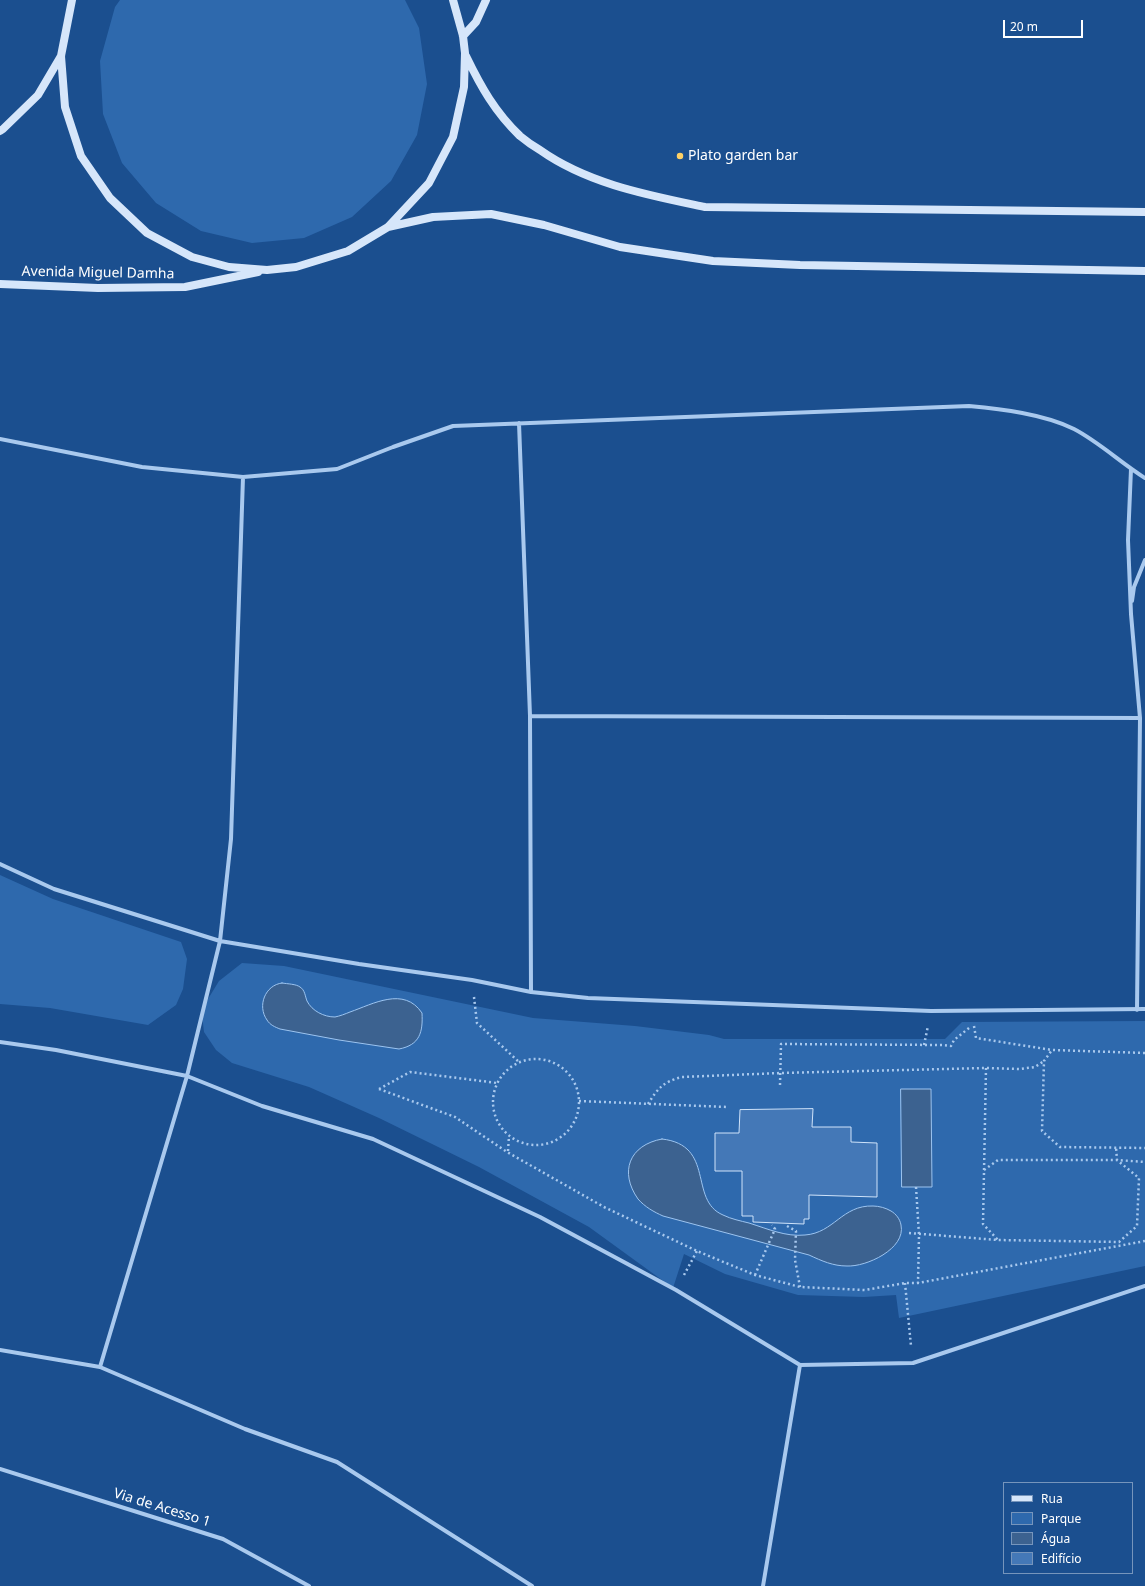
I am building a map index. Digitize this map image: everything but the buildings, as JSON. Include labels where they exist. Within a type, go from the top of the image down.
[{"type":"street","points":[[72,0],[61,56],[65,107],[82,156],[110,198],[147,233],[192,257],[229,267],[267,270],[296,267],[348,251],[388,227],[429,183],[453,137],[464,87],[465,53],[463,36],[453,0]]},
{"type":"street","points":[[463,36],[476,22],[486,0]]},
{"type":"street","points":[[465,53],[479,85],[497,111],[521,137],[553,159],[588,177],[648,195],[705,207],[1145,212]]},
{"type":"street","points":[[0,131],[38,95],[61,56]]},
{"type":"street","points":[[388,227],[433,217],[492,214],[544,225],[620,247],[713,261],[800,265],[1145,271]]},
{"type":"street","name":"Avenida Miguel Damha","points":[[0,284],[98,288],[185,287],[267,270]]},
{"type":"street","points":[[0,440],[142,467],[243,477],[337,469],[453,426],[969,406],[1007,410],[1043,418],[1073,429],[1145,478]]},
{"type":"street","points":[[519,423],[530,716],[531,992]]},
{"type":"street","points":[[1131,469],[1128,540],[1131,614],[1140,718],[1137,1010]]},
{"type":"street","points":[[100,1367],[187,1076],[220,941],[231,839],[243,477]]},
{"type":"street","points":[[1131,614],[1134,587],[1145,560]]},
{"type":"street","points":[[530,716],[1140,718]]},
{"type":"street","points":[[0,864],[54,889],[220,941],[359,964],[472,980],[531,992],[588,998],[931,1011],[1145,1010]]},
{"type":"street","points":[[0,1042],[56,1050],[187,1076],[262,1106],[373,1139],[540,1217],[676,1290],[800,1365],[913,1363],[1145,1286]]},
{"type":"street","points":[[0,1350],[100,1367],[245,1429],[337,1462],[532,1586]]},
{"type":"street","points":[[763,1586],[800,1365]]},
{"type":"street","name":"Via de Acesso 1","points":[[0,1469],[224,1539],[309,1586]]},
{"type":"path","points":[[472,980],[477,1023],[519,1062]]},
{"type":"path","points":[[780,1085],[781,1044],[951,1046],[954,1040],[969,1028],[982,1025]]},
{"type":"path","points":[[974,1026],[976,1038],[1052,1050],[1145,1053]]},
{"type":"path","points":[[648,1104],[656,1090],[669,1081],[682,1077],[986,1068],[1018,1069],[1035,1067],[1044,1061],[1052,1050]]},
{"type":"path","points":[[532,1059],[546,1060],[559,1066],[569,1075],[576,1087],[579,1101],[577,1115],[571,1128],[561,1138],[548,1144],[535,1146],[521,1143],[509,1136],[499,1125],[494,1111],[493,1096],[497,1083],[506,1071],[519,1062],[532,1059]]},
{"type":"path","points":[[1044,1061],[1042,1131],[1060,1147],[1145,1148]]},
{"type":"path","points":[[986,1068],[983,1224],[998,1240]]},
{"type":"path","points":[[497,1083],[410,1072],[379,1089],[455,1117],[508,1152],[604,1207],[755,1275],[800,1288],[865,1290],[905,1283],[918,1283],[1145,1241]]},
{"type":"path","points":[[579,1101],[727,1107]]},
{"type":"path","points":[[508,1152],[509,1136]]},
{"type":"path","points":[[909,1234],[998,1240],[1119,1242],[1137,1226],[1139,1178],[1117,1160],[1116,1147]]},
{"type":"path","points":[[984,1170],[998,1160],[1117,1160],[1145,1162]]},
{"type":"path","points":[[916,1187],[919,1235],[918,1283]]},
{"type":"path","points":[[755,1275],[775,1228],[772,1225]]},
{"type":"path","points":[[787,1226],[796,1231],[795,1260],[800,1288]]},
{"type":"path","points":[[676,1290],[697,1250]]},
{"type":"path","points":[[905,1283],[913,1363]]},
{"type":"green space","points":[[120,0],[405,0],[419,28],[427,84],[417,135],[391,181],[352,217],[304,238],[252,243],[201,231],[156,203],[122,163],[103,114],[100,61],[115,7]]},
{"type":"green space","points":[[0,875],[53,899],[181,942],[187,959],[183,989],[176,1005],[148,1025],[50,1008],[0,1004]]},
{"type":"green space","points":[[242,963],[284,966],[533,1018],[635,1026],[709,1035],[724,1039],[945,1039],[962,1022],[1145,1021],[1145,1266],[899,1318],[896,1295],[864,1297],[798,1295],[725,1274],[684,1254],[673,1288],[589,1227],[479,1167],[379,1118],[309,1087],[232,1063],[216,1050],[204,1032],[202,1015],[208,999],[219,981]]},
{"type":"water","points":[[282,983],[300,987],[305,993],[307,1001],[312,1008],[323,1015],[331,1017],[339,1016],[388,999],[406,1000],[415,1005],[422,1013],[421,1032],[416,1041],[399,1049],[339,1040],[274,1027],[267,1020],[264,1014],[264,997],[271,988]]},
{"type":"water","points":[[901,1089],[931,1089],[932,1187],[902,1187]]},
{"type":"water","points":[[662,1139],[679,1143],[689,1151],[696,1162],[706,1198],[713,1208],[723,1215],[784,1234],[805,1235],[824,1229],[853,1210],[862,1207],[875,1206],[887,1209],[896,1215],[901,1225],[901,1234],[891,1249],[874,1260],[855,1266],[842,1266],[828,1263],[809,1255],[663,1216],[650,1209],[638,1199],[632,1189],[629,1179],[630,1161],[635,1154],[642,1147],[651,1142]]},
{"type":"place","name":"Plato garden bar","points":[[680,156]]}]
